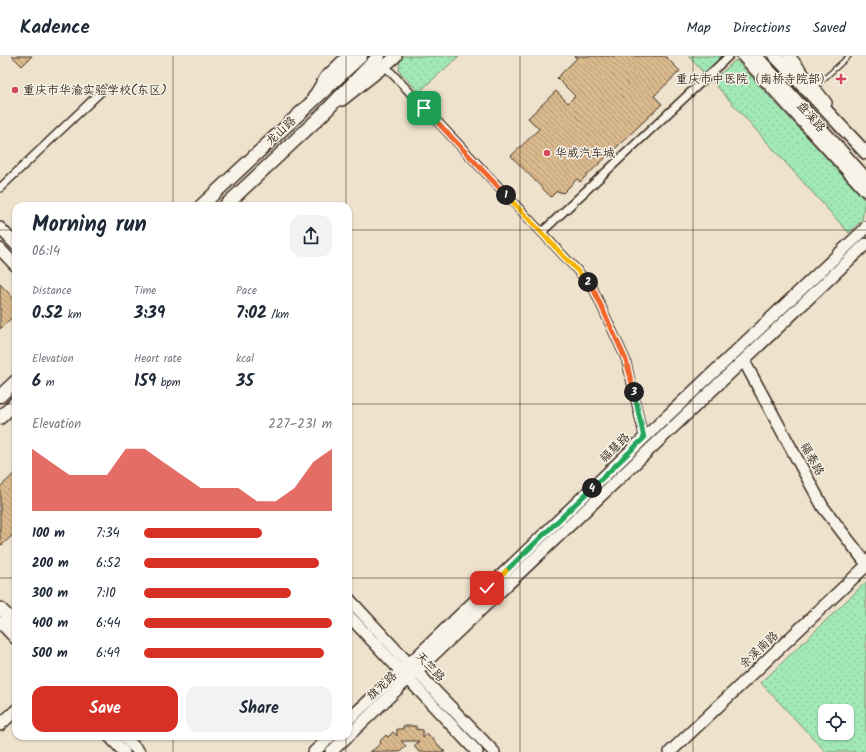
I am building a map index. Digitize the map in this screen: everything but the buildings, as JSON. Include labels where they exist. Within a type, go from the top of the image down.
[{"type":"main road","points":[[309,104],[326,77],[348,56]]},
{"type":"main road","name":"龙山路","points":[[205,202],[361,56]]},
{"type":"main road","points":[[382,61],[396,56]]},
{"type":"main road","points":[[743,56],[866,191]]},
{"type":"main road","name":"盘溪路","points":[[756,56],[866,179]]},
{"type":"main road","name":"盘溪路","points":[[775,56],[866,152]]},
{"type":"main road","points":[[789,56],[853,139]]},
{"type":"main road","name":"龙山路","points":[[229,202],[382,61]]},
{"type":"main road","points":[[0,228],[12,241]]},
{"type":"main road","name":"福慧路","points":[[413,668],[644,438],[865,229]]},
{"type":"main road","name":"福慧路","points":[[404,675],[744,361],[866,244]]},
{"type":"main road","points":[[0,249],[12,262]]},
{"type":"main road","name":"福泰路","points":[[744,361],[824,507],[866,565]]},
{"type":"main road","points":[[0,396],[12,385]]},
{"type":"main road","points":[[0,418],[12,406]]},
{"type":"main road","name":"余溪南路","points":[[670,752],[866,565]]},
{"type":"main road","name":"天竺路","points":[[352,602],[494,752]]},
{"type":"main road","points":[[0,608],[12,620]]},
{"type":"main road","name":"天竺路","points":[[352,619],[477,752]]},
{"type":"main road","points":[[0,622],[12,635]]},
{"type":"main road","points":[[352,717],[404,675]]},
{"type":"main road","name":"旗龙路","points":[[352,732],[404,675]]},
{"type":"main road","points":[[0,725],[12,714]]},
{"type":"main road","points":[[113,740],[124,752]]},
{"type":"main road","points":[[128,740],[139,752]]},
{"type":"main road","points":[[314,752],[327,740]]},
{"type":"main road","name":"旗龙路","points":[[331,752],[344,740]]},
{"type":"street","points":[[542,232],[729,56]]},
{"type":"street","points":[[382,61],[592,286],[626,360],[644,438]]},
{"type":"street","points":[[0,188],[104,90]]},
{"type":"lane","points":[[814,88],[849,56]]},
{"type":"green space","points":[[403,56],[459,56],[419,92],[399,71],[400,59]]},
{"type":"green space","points":[[688,56],[722,56],[704,73]]},
{"type":"green space","points":[[736,60],[865,200],[862,220],[849,233],[712,81]]},
{"type":"green space","points":[[866,582],[866,752],[826,752],[761,683]]},
{"type":"place","name":"重庆市中医院（南桥寺院部）","points":[[841,79]]},
{"type":"place","name":"重庆市华渝实验学校(东区)","points":[[15,90]]},
{"type":"place","name":"华威汽车城","points":[[547,153]]},
{"type":"route","points":[[424,108],[592,286],[626,360],[644,438],[487,588]]}]
